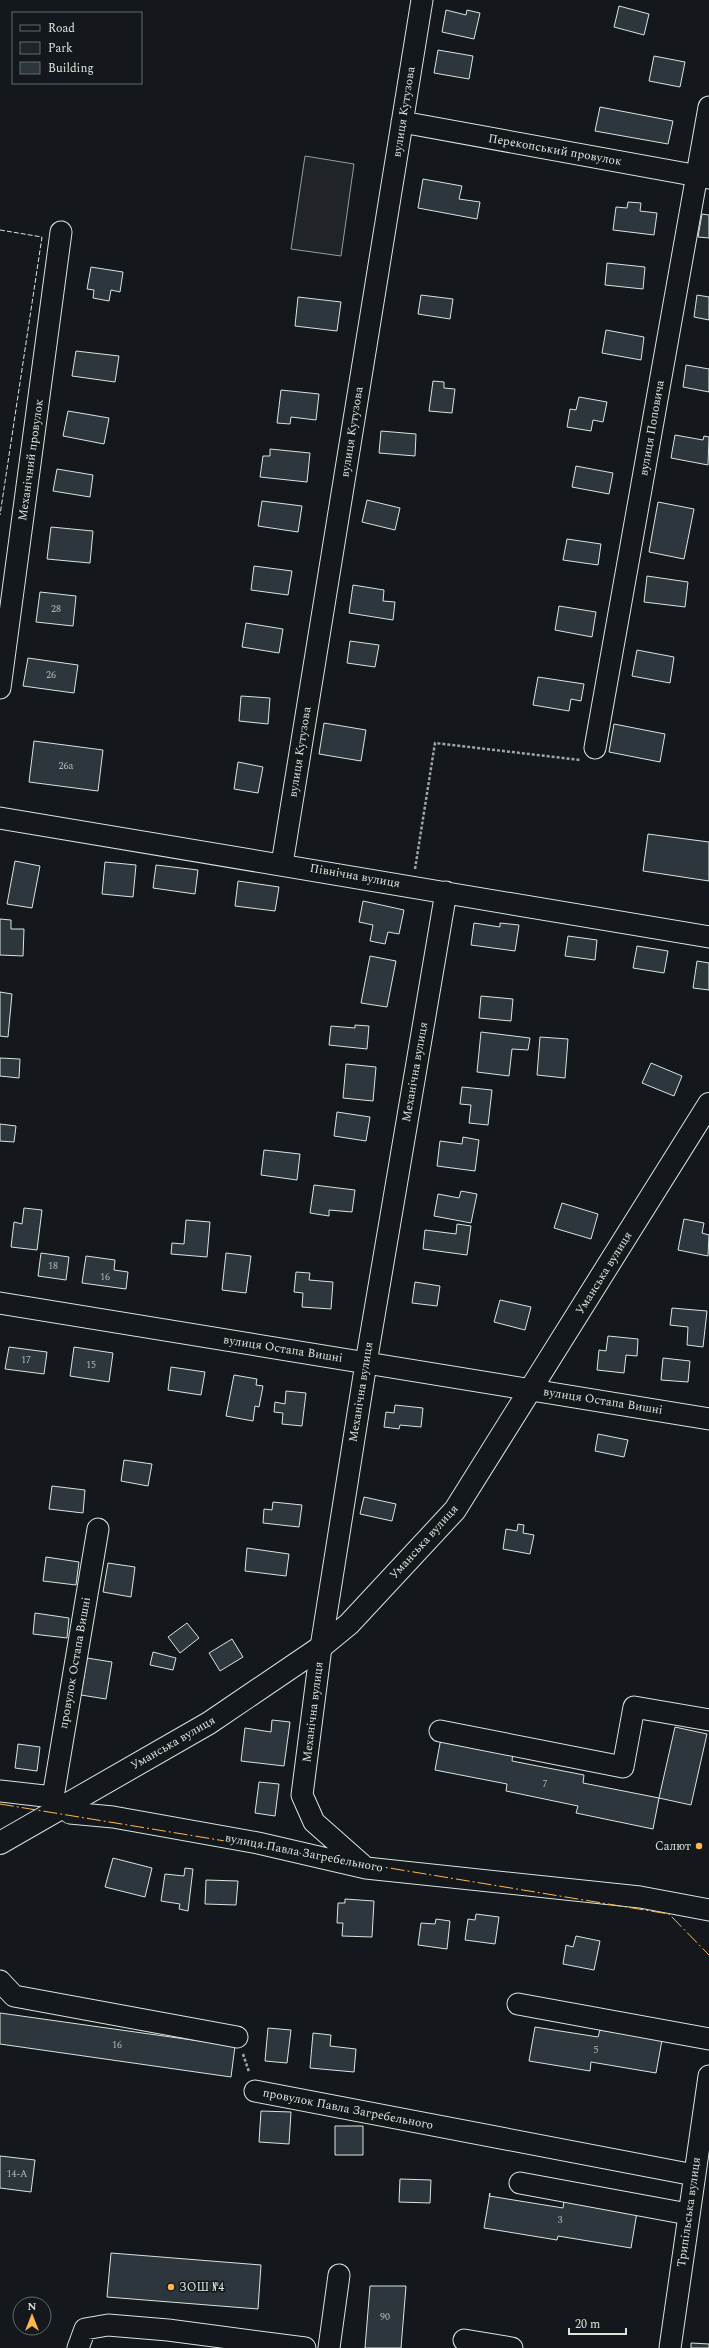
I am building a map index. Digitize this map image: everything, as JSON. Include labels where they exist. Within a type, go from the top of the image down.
[{"type":"main road","name":"Уманська вулиця","points":[[0,1843],[58,1802],[208,1723],[321,1647],[349,1624],[455,1510],[532,1390],[709,1104]]},
{"type":"street","name":"вулиця Кутузова","points":[[282,864],[422,0]]},
{"type":"street","name":"вулиця Поповича","points":[[594,748],[703,177],[709,107]]},
{"type":"street","name":"Перекопський провулок","points":[[402,122],[703,177]]},
{"type":"street","name":"Механічний провулок","points":[[0,688],[61,232]]},
{"type":"street","name":"Північна вулиця","points":[[0,818],[412,886],[709,938]]},
{"type":"street","name":"Механічна вулиця","points":[[366,1868],[314,1822],[302,1795],[321,1647],[366,1363],[446,892]]},
{"type":"street","name":"вулиця Остапа Вишні","points":[[0,1303],[709,1419]]},
{"type":"street","name":"провулок Остапа Вишні","points":[[58,1802],[98,1529]]},
{"type":"street","points":[[440,1731],[623,1766],[634,1707],[709,1720]]},
{"type":"street","name":"вулиця Павла Загребельного","points":[[0,1791],[58,1802],[70,1812],[113,1817],[258,1843],[366,1868],[640,1897],[709,1910]]},
{"type":"street","points":[[0,1981],[14,1996],[237,2036]]},
{"type":"street","points":[[518,2004],[709,2039]]},
{"type":"street","name":"Трипільська вулиця","points":[[670,2348],[688,2214],[709,2076]]},
{"type":"street","name":"провулок Павла Загребельного","points":[[255,2091],[694,2176]]},
{"type":"street","points":[[520,2183],[688,2214]]},
{"type":"street","points":[[329,2348],[339,2275]]},
{"type":"street","points":[[78,2348],[84,2329],[108,2325],[235,2338],[305,2348]]},
{"type":"street","points":[[464,2340],[512,2348]]},
{"type":"path","points":[[412,886],[436,743],[584,761],[594,748]]},
{"type":"path","name":"провулок Павла Загребельного","points":[[237,2036],[255,2091]]},
{"type":"green space","points":[[305,156],[354,164],[341,256],[291,249]]},
{"type":"building","points":[[619,6],[649,14],[644,35],[614,27]]},
{"type":"building","points":[[446,10],[466,15],[467,10],[480,13],[474,39],[442,32]]},
{"type":"building","points":[[438,50],[473,56],[469,79],[434,73]]},
{"type":"building","points":[[654,56],[685,62],[680,87],[649,81]]},
{"type":"building","points":[[600,107],[673,121],[668,144],[595,131]]},
{"type":"building","points":[[423,179],[462,186],[459,199],[480,202],[477,219],[418,208]]},
{"type":"building","points":[[628,202],[641,203],[640,211],[657,213],[654,235],[613,230],[616,207],[627,208]]},
{"type":"building","points":[[702,214],[709,215],[709,238],[698,237]]},
{"type":"building","points":[[607,263],[645,267],[643,289],[605,285]]},
{"type":"building","points":[[91,267],[123,272],[120,292],[111,290],[109,301],[93,298],[94,290],[87,289]]},
{"type":"building","points":[[421,295],[453,299],[450,319],[418,314]]},
{"type":"building","points":[[697,295],[709,297],[709,320],[694,317]]},
{"type":"building","points":[[298,297],[341,302],[337,331],[295,326]]},
{"type":"building","points":[[606,330],[644,337],[641,360],[602,353]]},
{"type":"building","points":[[76,351],[119,356],[115,382],[72,376]]},
{"type":"building","points":[[686,365],[709,369],[709,392],[683,387]]},
{"type":"building","points":[[433,381],[444,382],[444,388],[455,389],[452,413],[429,411]]},
{"type":"building","points":[[281,390],[319,394],[316,420],[291,417],[290,424],[277,423]]},
{"type":"building","points":[[579,397],[607,402],[603,422],[593,420],[591,431],[567,427],[570,409],[576,410]]},
{"type":"building","points":[[68,411],[109,418],[104,444],[63,436]]},
{"type":"building","points":[[381,431],[416,434],[415,456],[379,453]]},
{"type":"building","points":[[675,435],[703,440],[704,436],[709,437],[708,465],[671,458]]},
{"type":"building","points":[[270,449],[310,453],[307,482],[260,477],[263,456],[270,456]]},
{"type":"building","points":[[576,466],[613,473],[609,494],[572,487]]},
{"type":"building","points":[[57,469],[93,475],[90,497],[53,491]]},
{"type":"building","points":[[367,500],[400,508],[395,530],[362,522]]},
{"type":"building","points":[[262,501],[302,506],[298,532],[258,526]]},
{"type":"building","points":[[658,502],[694,509],[684,559],[649,552]]},
{"type":"building","points":[[51,527],[93,531],[90,563],[47,559]]},
{"type":"building","points":[[567,539],[601,544],[598,565],[563,560]]},
{"type":"building","points":[[254,566],[292,571],[288,595],[251,590]]},
{"type":"building","points":[[647,576],[688,582],[685,607],[644,602]]},
{"type":"building","points":[[353,585],[384,590],[383,601],[395,602],[393,620],[349,613]]},
{"type":"building","points":[[40,592],[76,596],[73,626],[36,622]]},
{"type":"building","points":[[559,606],[596,612],[592,637],[555,630]]},
{"type":"building","points":[[246,623],[283,629],[279,653],[242,647]]},
{"type":"building","points":[[350,641],[379,645],[375,667],[347,663]]},
{"type":"building","points":[[637,650],[674,657],[670,683],[632,676]]},
{"type":"building","points":[[28,658],[78,665],[74,693],[23,686]]},
{"type":"building","points":[[538,677],[584,684],[581,701],[571,699],[569,711],[533,705]]},
{"type":"building","points":[[241,696],[270,698],[268,724],[239,721]]},
{"type":"building","points":[[324,723],[366,730],[361,761],[319,754]]},
{"type":"building","points":[[614,724],[665,734],[660,762],[609,752]]},
{"type":"building","points":[[34,741],[103,750],[98,791],[29,782]]},
{"type":"building","points":[[238,762],[263,767],[258,793],[234,789]]},
{"type":"building","points":[[648,834],[709,842],[709,881],[643,871]]},
{"type":"building","points":[[15,861],[40,866],[32,908],[7,904]]},
{"type":"building","points":[[105,862],[136,865],[133,897],[102,894]]},
{"type":"building","points":[[156,865],[198,870],[195,894],[153,888]]},
{"type":"building","points":[[238,881],[279,887],[275,911],[235,906]]},
{"type":"building","points":[[363,901],[404,910],[399,934],[388,932],[385,944],[370,941],[373,925],[359,922]]},
{"type":"building","points":[[0,919],[11,920],[11,929],[24,929],[23,956],[0,955]]},
{"type":"building","points":[[474,923],[500,927],[500,923],[519,925],[515,951],[471,945]]},
{"type":"building","points":[[568,936],[597,940],[595,960],[565,956]]},
{"type":"building","points":[[637,946],[668,951],[664,973],[633,968]]},
{"type":"building","points":[[370,956],[396,961],[387,1007],[361,1003]]},
{"type":"building","points":[[697,961],[709,963],[709,990],[693,988]]},
{"type":"building","points":[[0,992],[12,994],[8,1037],[0,1036]]},
{"type":"building","points":[[481,996],[513,999],[511,1021],[479,1018]]},
{"type":"building","points":[[355,1025],[369,1026],[367,1049],[329,1045],[331,1026],[355,1028]]},
{"type":"building","points":[[481,1032],[530,1038],[528,1050],[512,1049],[509,1076],[477,1072]]},
{"type":"building","points":[[540,1037],[568,1039],[565,1078],[537,1075]]},
{"type":"building","points":[[0,1058],[20,1059],[19,1078],[0,1076]]},
{"type":"building","points":[[651,1063],[682,1076],[674,1096],[642,1083]]},
{"type":"building","points":[[346,1064],[376,1067],[373,1101],[343,1098]]},
{"type":"building","points":[[462,1087],[492,1090],[488,1125],[469,1123],[471,1105],[460,1104]]},
{"type":"building","points":[[337,1112],[370,1117],[366,1141],[334,1136]]},
{"type":"building","points":[[0,1124],[16,1126],[14,1142],[0,1141]]},
{"type":"building","points":[[463,1137],[479,1140],[475,1171],[437,1166],[440,1141],[462,1144]]},
{"type":"building","points":[[264,1150],[300,1154],[297,1180],[261,1175]]},
{"type":"building","points":[[314,1185],[355,1190],[352,1212],[329,1210],[329,1216],[310,1213]]},
{"type":"building","points":[[461,1191],[477,1194],[471,1223],[434,1216],[438,1194],[459,1198]]},
{"type":"building","points":[[562,1203],[598,1214],[591,1239],[554,1228]]},
{"type":"building","points":[[24,1208],[42,1210],[37,1250],[11,1247],[14,1222],[22,1224]]},
{"type":"building","points":[[684,1219],[704,1223],[702,1233],[709,1235],[708,1256],[678,1250]]},
{"type":"building","points":[[186,1220],[210,1222],[207,1257],[171,1254],[172,1243],[184,1244]]},
{"type":"building","points":[[457,1224],[471,1226],[467,1255],[423,1249],[425,1230],[456,1234]]},
{"type":"building","points":[[41,1253],[69,1257],[66,1280],[38,1276]]},
{"type":"building","points":[[226,1253],[251,1256],[246,1293],[222,1290]]},
{"type":"building","points":[[86,1256],[115,1260],[114,1270],[128,1272],[126,1289],[82,1283]]},
{"type":"building","points":[[296,1272],[310,1273],[309,1280],[333,1282],[331,1309],[302,1307],[303,1293],[294,1292]]},
{"type":"building","points":[[415,1282],[440,1286],[437,1306],[412,1303]]},
{"type":"building","points":[[500,1300],[531,1307],[525,1330],[494,1322]]},
{"type":"building","points":[[672,1308],[707,1311],[703,1347],[687,1345],[688,1327],[670,1325]]},
{"type":"building","points":[[608,1336],[638,1339],[637,1356],[626,1355],[624,1373],[597,1370],[599,1350],[606,1351]]},
{"type":"building","points":[[9,1347],[47,1352],[44,1374],[5,1369]]},
{"type":"building","points":[[74,1347],[113,1353],[109,1382],[70,1376]]},
{"type":"building","points":[[663,1358],[690,1361],[688,1382],[661,1380]]},
{"type":"building","points":[[171,1367],[205,1372],[201,1395],[168,1390]]},
{"type":"building","points":[[234,1375],[257,1379],[256,1385],[263,1386],[259,1407],[255,1406],[253,1421],[226,1416]]},
{"type":"building","points":[[286,1391],[306,1393],[302,1426],[282,1424],[283,1413],[274,1412],[275,1402],[285,1404]]},
{"type":"building","points":[[395,1405],[423,1408],[421,1427],[400,1425],[399,1429],[384,1427],[386,1412],[394,1413]]},
{"type":"building","points":[[598,1434],[628,1440],[624,1457],[595,1451]]},
{"type":"building","points":[[124,1460],[152,1464],[148,1486],[121,1481]]},
{"type":"building","points":[[52,1486],[85,1490],[83,1513],[49,1509]]},
{"type":"building","points":[[364,1497],[396,1504],[392,1521],[360,1514]]},
{"type":"building","points":[[273,1502],[302,1505],[299,1527],[263,1523],[264,1509],[272,1510]]},
{"type":"building","points":[[518,1524],[524,1525],[523,1533],[534,1535],[530,1554],[503,1549],[506,1529],[517,1531]]},
{"type":"building","points":[[247,1548],[289,1554],[286,1576],[245,1571]]},
{"type":"building","points":[[46,1557],[79,1562],[76,1585],[43,1581]]},
{"type":"building","points":[[108,1563],[135,1567],[131,1597],[103,1592]]},
{"type":"building","points":[[35,1613],[69,1618],[67,1638],[33,1634]]},
{"type":"building","points":[[187,1623],[199,1638],[180,1653],[168,1637]]},
{"type":"building","points":[[232,1639],[243,1657],[220,1671],[209,1653]]},
{"type":"building","points":[[153,1652],[176,1658],[173,1670],[150,1665]]},
{"type":"building","points":[[87,1658],[112,1662],[106,1699],[81,1695]]},
{"type":"building","points":[[272,1720],[290,1722],[284,1766],[241,1761],[245,1728],[271,1732]]},
{"type":"building","points":[[675,1727],[707,1734],[691,1805],[659,1798]]},
{"type":"building","points":[[441,1738],[513,1752],[512,1761],[584,1775],[583,1783],[659,1798],[653,1829],[576,1813],[578,1806],[506,1791],[507,1784],[435,1770]]},
{"type":"building","points":[[18,1744],[40,1747],[37,1771],[15,1768]]},
{"type":"building","points":[[259,1782],[279,1784],[275,1816],[255,1813]]},
{"type":"building","points":[[113,1858],[152,1868],[145,1897],[105,1887]]},
{"type":"building","points":[[185,1868],[193,1869],[188,1911],[179,1909],[180,1904],[161,1901],[165,1874],[184,1876]]},
{"type":"building","points":[[206,1880],[238,1881],[236,1905],[205,1904]]},
{"type":"building","points":[[345,1899],[374,1901],[372,1937],[342,1936],[343,1923],[337,1923],[338,1903],[345,1903]]},
{"type":"building","points":[[476,1914],[499,1917],[495,1944],[465,1940],[468,1919],[475,1920]]},
{"type":"building","points":[[436,1919],[450,1921],[447,1949],[418,1945],[421,1923],[435,1924]]},
{"type":"building","points":[[576,1936],[600,1941],[594,1970],[563,1964],[566,1945],[573,1947]]},
{"type":"building","points":[[0,2013],[235,2046],[231,2077],[0,2044]]},
{"type":"building","points":[[535,2027],[598,2037],[600,2030],[662,2040],[656,2073],[591,2062],[590,2071],[529,2061]]},
{"type":"building","points":[[268,2028],[291,2030],[287,2063],[265,2061]]},
{"type":"building","points":[[313,2033],[331,2035],[330,2046],[356,2049],[354,2072],[310,2068]]},
{"type":"building","points":[[261,2111],[291,2112],[289,2144],[259,2142]]},
{"type":"building","points":[[335,2126],[363,2126],[363,2155],[335,2155]]},
{"type":"building","points":[[0,2156],[35,2160],[31,2192],[0,2188]]},
{"type":"building","points":[[400,2179],[431,2180],[430,2203],[399,2202]]},
{"type":"building","points":[[489,2196],[563,2208],[564,2200],[637,2212],[631,2248],[558,2236],[557,2240],[484,2228]]},
{"type":"building","points":[[111,2253],[261,2265],[258,2309],[107,2297]]},
{"type":"building","points":[[370,2286],[406,2286],[401,2348],[365,2348]]},
{"type":"building","points":[[691,2343],[709,2344],[709,2348],[691,2348]]},
{"type":"fence","points":[[0,230],[42,237],[0,515]]},
{"type":"power","points":[[0,1804],[669,1914],[709,1955]]},
{"type":"place","name":"Салют","points":[[699,1846]]},
{"type":"place","name":"ЗОШ №4","points":[[171,2287]]}]
